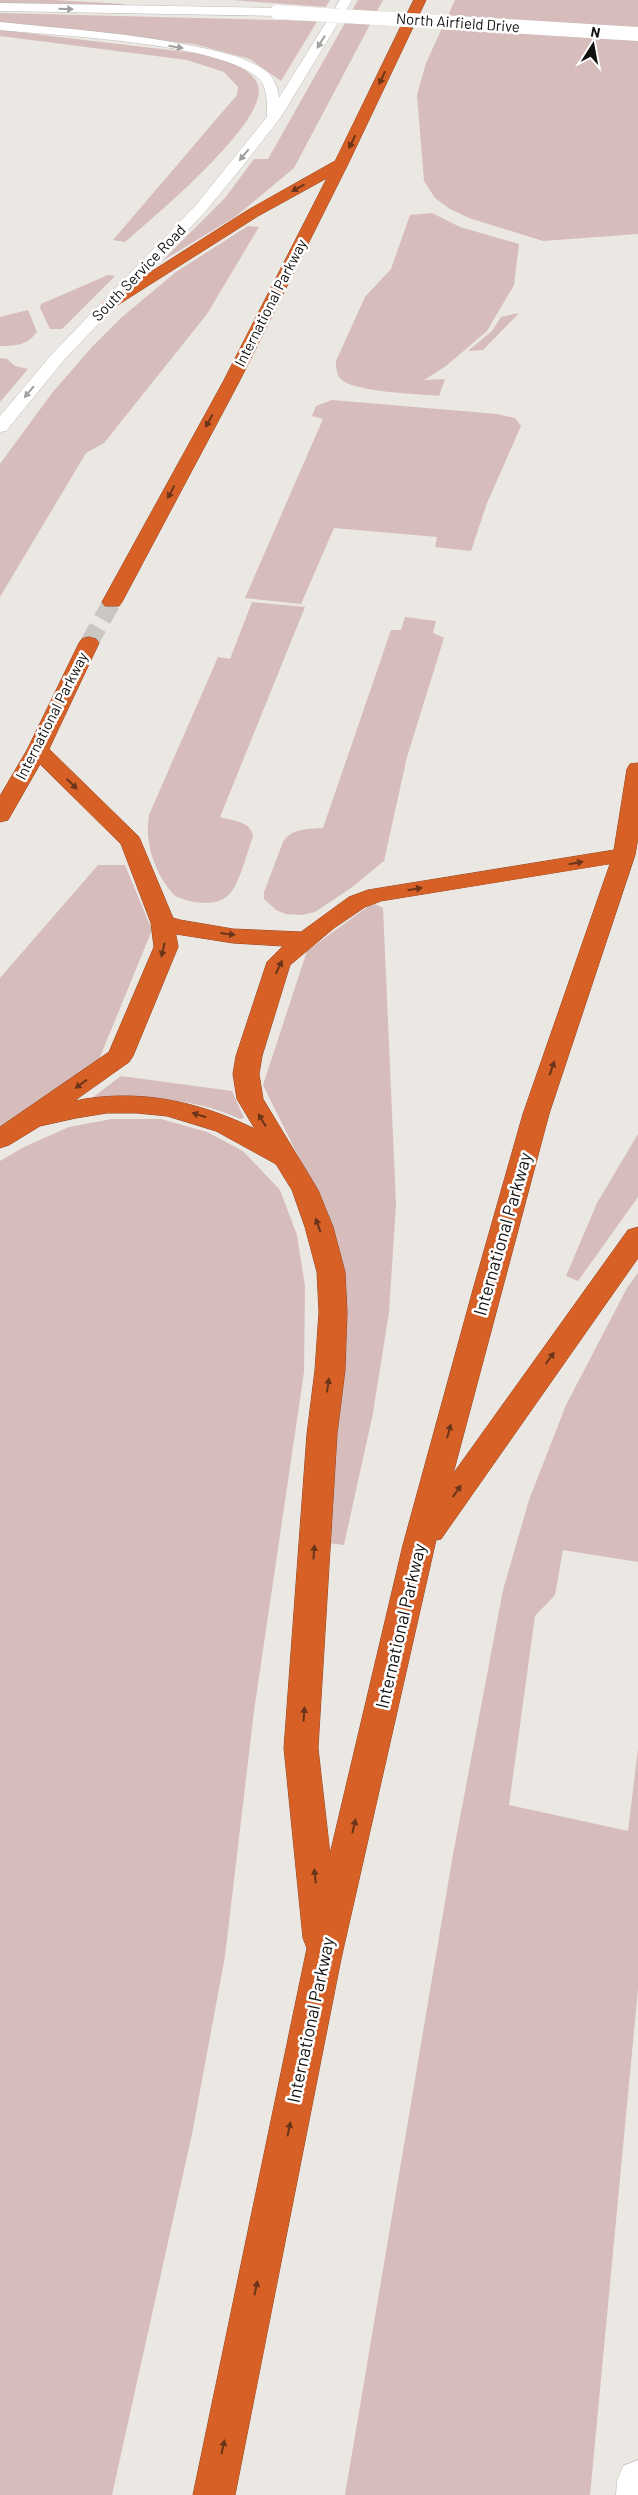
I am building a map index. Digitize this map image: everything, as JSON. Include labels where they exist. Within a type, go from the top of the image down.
[{"type":"highway","name":"International Parkway","points":[[112,602],[231,382],[341,164],[420,0]]},
{"type":"highway","points":[[110,303],[253,213],[341,164]]},
{"type":"highway","name":"International Parkway","points":[[0,815],[38,750],[89,643]]},
{"type":"highway","points":[[0,1139],[25,1124],[120,1056],[166,948],[162,923],[131,842],[38,750]]},
{"type":"highway","name":"International Parkway","points":[[214,2495],[323,1959],[419,1545],[536,1114],[624,855],[638,770]]},
{"type":"highway","points":[[323,1959],[302,1748],[322,1434],[330,1370],[333,1312],[331,1272],[319,1227],[305,1190],[250,1099],[246,1074],[249,1056],[279,962],[306,939],[358,902],[376,895],[624,855]]},
{"type":"highway","points":[[162,923],[181,928],[276,940],[306,939]]},
{"type":"highway","points":[[25,1124],[80,1108],[112,1104],[159,1106],[187,1111],[236,1128],[288,1162]]},
{"type":"highway","points":[[419,1545],[638,1236]]},
{"type":"main road","name":"North Airfield Drive","points":[[110,0],[638,34]]},
{"type":"main road","points":[[184,0],[218,7]]},
{"type":"main road","name":"South Service Road","points":[[0,428],[58,358],[200,209],[274,117],[346,0]]},
{"type":"main road","name":"North Airfield Drive","points":[[0,7],[278,12]]},
{"type":"main road","points":[[0,26],[172,47],[212,53],[236,60],[263,74],[272,93],[274,117]]},
{"type":"main road","points":[[637,2495],[638,2481]]},
{"type":"shaded area","points":[[0,0],[54,0],[124,4],[122,7],[0,4]]},
{"type":"shaded area","points":[[232,0],[330,0],[326,7]]},
{"type":"shaded area","points":[[358,0],[383,0],[294,168],[235,217],[162,261],[225,198],[254,159],[268,159]]},
{"type":"shaded area","points":[[455,0],[638,0],[638,234],[543,241],[469,218],[450,209],[435,198],[424,181],[417,95],[426,63]]},
{"type":"shaded area","points":[[0,13],[317,21],[322,13],[281,81],[250,59],[194,44],[0,23]]},
{"type":"shaded area","points":[[0,30],[203,54],[234,64],[249,73],[258,85],[257,101],[246,121],[206,168],[125,242],[113,240],[237,95],[238,87],[224,72],[187,60],[0,36]]},
{"type":"shaded area","points":[[432,213],[460,227],[519,244],[514,285],[487,331],[446,366],[424,380],[445,379],[439,396],[372,390],[348,383],[338,375],[336,361],[365,297],[391,269],[410,215]]},
{"type":"shaded area","points":[[248,226],[259,227],[207,314],[104,443],[86,453],[0,597],[0,464],[52,393],[92,347],[122,317],[176,272]]},
{"type":"shaded area","points":[[108,275],[115,276],[62,329],[50,329],[40,308],[41,304]]},
{"type":"shaded area","points":[[28,310],[37,332],[29,340],[21,344],[0,346],[0,317]]},
{"type":"shaded area","points":[[519,313],[483,350],[468,351],[492,331],[501,317]]},
{"type":"shaded area","points":[[0,358],[7,359],[15,366],[28,369],[0,402]]},
{"type":"shaded area","points":[[332,400],[497,414],[515,418],[521,426],[487,503],[471,551],[435,547],[437,537],[334,528],[301,604],[245,598],[323,419],[312,416],[316,406]]},
{"type":"shaded area","points":[[252,602],[305,607],[220,817],[241,822],[252,832],[253,837],[238,879],[227,897],[205,903],[189,901],[175,896],[168,888],[157,868],[148,836],[149,815],[218,657],[230,659]]},
{"type":"shaded area","points":[[405,617],[436,621],[433,633],[444,638],[407,757],[384,861],[351,888],[315,912],[302,915],[286,914],[276,910],[264,899],[264,892],[283,842],[287,837],[296,832],[306,829],[323,828],[391,630],[401,630]]},
{"type":"shaded area","points":[[98,865],[125,865],[152,930],[98,1062],[0,1130],[0,978]]},
{"type":"shaded area","points":[[375,904],[383,908],[396,1204],[389,1312],[373,1413],[344,1545],[321,1542],[342,1380],[312,1184],[263,1085],[307,951],[370,905]]},
{"type":"shaded area","points":[[121,1076],[232,1091],[244,1118],[240,1119],[204,1106],[186,1102],[149,1098],[92,1098]]},
{"type":"shaded area","points":[[112,1119],[161,1119],[207,1132],[243,1151],[280,1190],[297,1235],[305,1286],[304,1372],[254,1711],[225,1956],[192,2134],[112,2495],[0,2495],[0,1161],[24,1147],[69,1127]]},
{"type":"shaded area","points":[[638,1134],[638,1197],[578,1281],[566,1276],[597,1203]]},
{"type":"shaded area","points":[[638,1273],[638,1562],[563,1550],[555,1595],[535,1616],[509,1805],[628,1831],[638,1749],[638,1989],[590,2495],[345,2495],[452,1860],[503,1590],[529,1500],[566,1405],[627,1288]]},
{"type":"tunnel","points":[[89,643],[112,602]]}]
